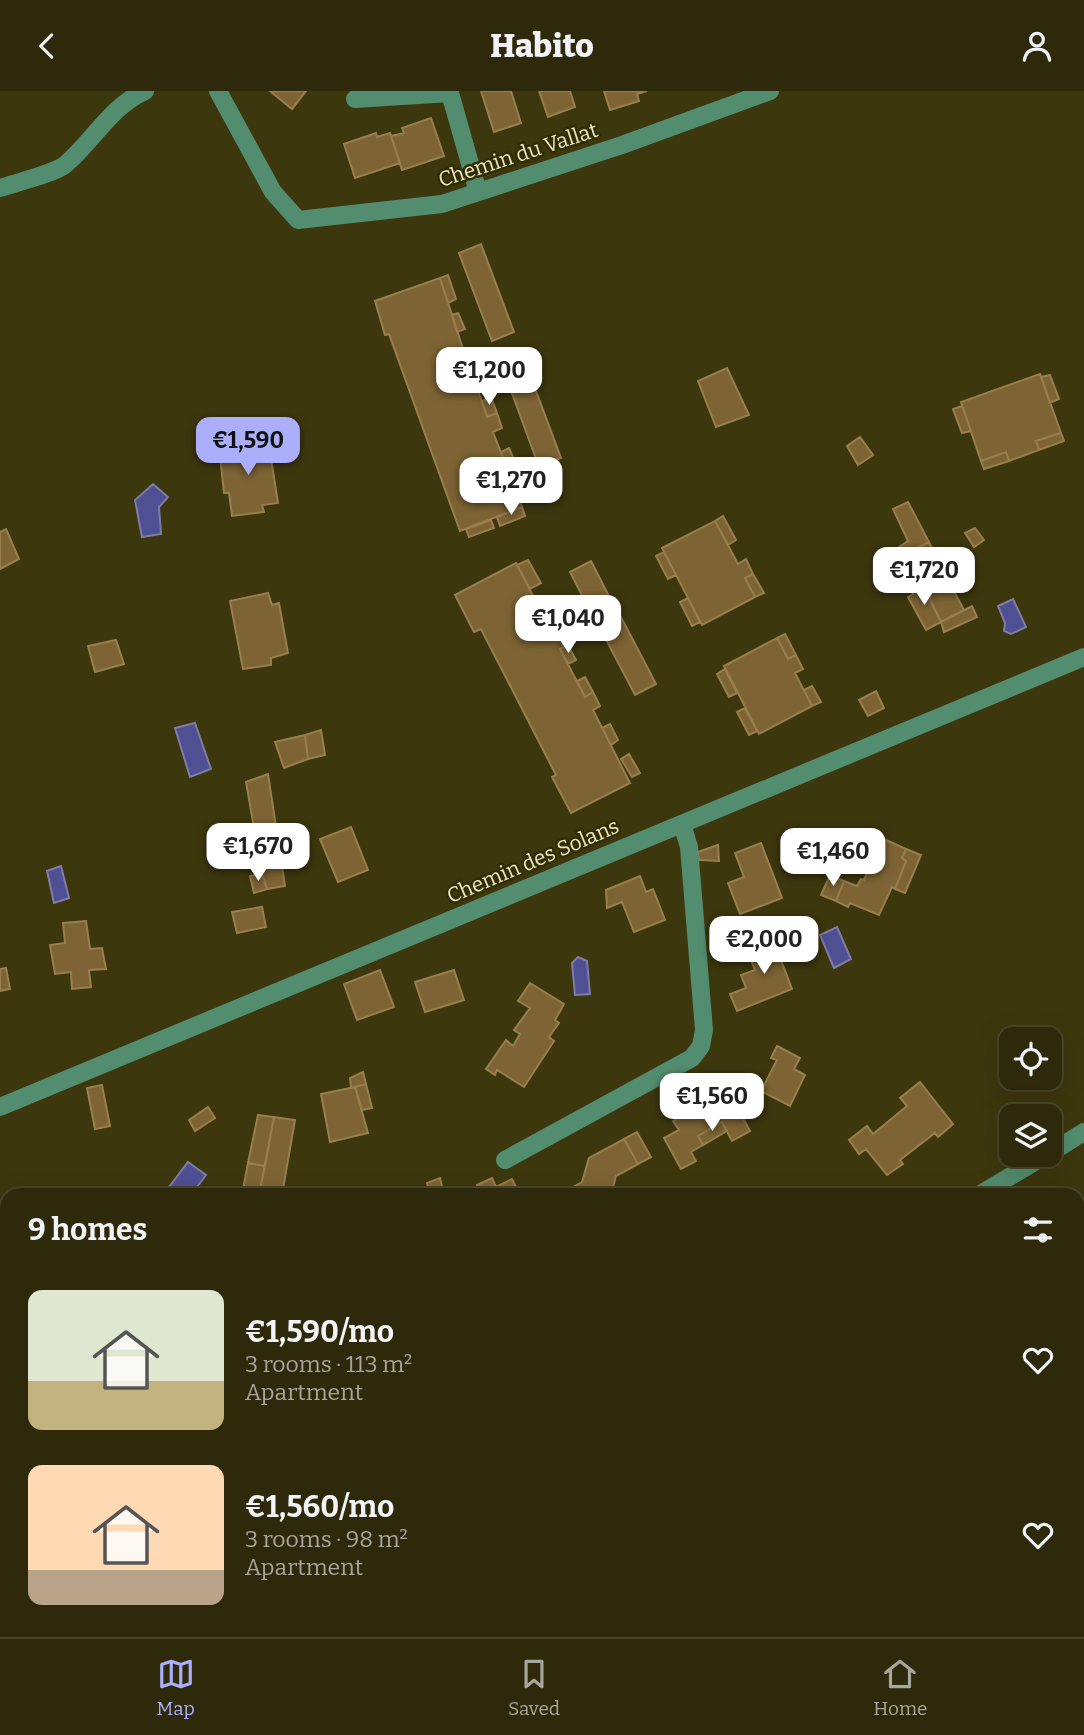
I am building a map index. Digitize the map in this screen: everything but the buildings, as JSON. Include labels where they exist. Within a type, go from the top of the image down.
[{"type":"street","points":[[0,188],[64,166],[108,117],[128,99],[145,91]]},
{"type":"street","name":"Chemin du Vallat","points":[[218,91],[273,192],[298,220],[442,204],[622,145],[742,96],[770,91]]},
{"type":"street","points":[[355,99],[450,93],[478,192]]},
{"type":"street","name":"Chemin des Solans","points":[[0,1107],[1084,657]]},
{"type":"street","points":[[505,1160],[692,1058],[701,1046],[704,1030],[689,848],[682,824]]},
{"type":"street","points":[[1062,1145],[1084,1132]]},
{"type":"street","points":[[991,1188],[1026,1167]]},
{"type":"shaded area","points":[[153,484],[168,497],[159,507],[161,534],[142,537],[135,500]]},
{"type":"shaded area","points":[[1013,599],[1026,627],[1011,634],[1004,631],[1005,623],[998,606]]},
{"type":"shaded area","points":[[195,723],[211,769],[190,777],[175,728]]},
{"type":"shaded area","points":[[61,866],[69,898],[54,903],[47,871]]},
{"type":"shaded area","points":[[837,927],[851,959],[834,968],[820,935]]},
{"type":"shaded area","points":[[578,957],[587,961],[590,994],[575,995],[572,963]]},
{"type":"shaded area","points":[[188,1162],[206,1175],[196,1188],[168,1188]]}]
